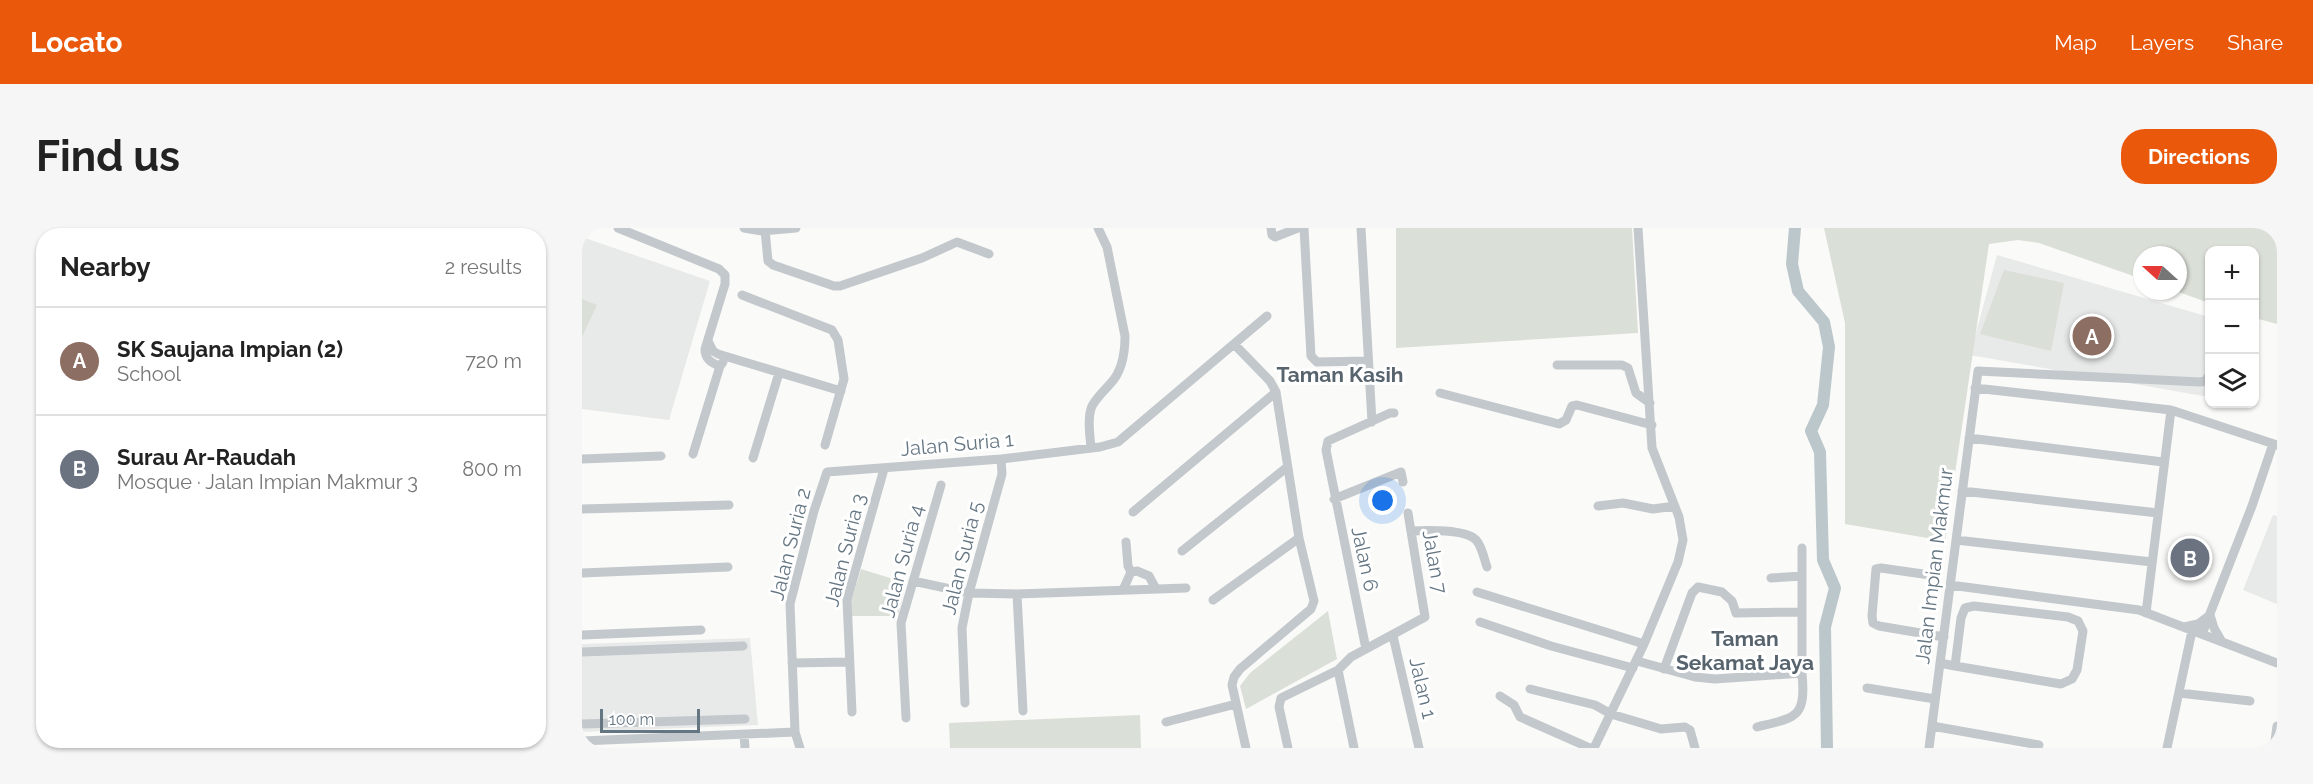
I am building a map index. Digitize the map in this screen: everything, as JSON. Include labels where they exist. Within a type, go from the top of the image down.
[{"type":"street","points":[[618,228],[641,232],[719,269],[724,275],[725,284],[705,355],[709,361],[720,366]]},
{"type":"street","points":[[744,228],[765,230],[795,228]]},
{"type":"street","points":[[1090,448],[1091,407],[1113,382],[1125,351],[1125,336],[1107,247],[1098,228]]},
{"type":"street","points":[[1273,233],[1298,228]]},
{"type":"street","points":[[1304,228],[1311,356],[1317,362],[1368,361]]},
{"type":"street","points":[[1361,228],[1372,422],[1394,413]]},
{"type":"street","points":[[1500,696],[1514,705],[1520,717],[1592,748],[1635,665],[1678,562],[1683,540],[1675,506],[1652,448],[1638,228]]},
{"type":"street","points":[[765,230],[765,251],[768,261],[773,265],[840,286],[922,258],[957,242],[989,254]]},
{"type":"street","points":[[742,295],[832,330],[838,340],[844,379],[825,445]]},
{"type":"street","name":"Jalan Suria 1","points":[[827,472],[1001,459],[1090,448],[1118,442],[1267,316]]},
{"type":"street","points":[[708,341],[713,351],[718,354],[841,391]]},
{"type":"street","points":[[1234,344],[1270,381],[1276,392],[1286,468],[1314,601],[1311,609],[1240,669],[1234,677],[1232,685],[1246,748]]},
{"type":"street","points":[[693,454],[720,366],[732,358]]},
{"type":"street","points":[[1557,365],[1622,365],[1628,368],[1636,393],[1650,403]]},
{"type":"street","name":"Jalan Impian Makmur","points":[[1929,748],[1978,371],[2205,381]]},
{"type":"street","points":[[753,458],[779,374]]},
{"type":"street","points":[[1975,388],[2171,410],[2275,444],[2202,634]]},
{"type":"street","points":[[1133,512],[1276,392]]},
{"type":"street","points":[[1440,393],[1559,424],[1566,420],[1572,405],[1577,405],[1652,425]]},
{"type":"street","points":[[2146,613],[2171,410]]},
{"type":"street","name":"Jalan 6","points":[[1366,648],[1334,499],[1326,450],[1328,441],[1372,422]]},
{"type":"street","points":[[1969,438],[2163,462]]},
{"type":"street","points":[[582,459],[661,456]]},
{"type":"street","name":"Jalan Suria 5","points":[[965,702],[962,628],[969,593],[1002,474],[1001,459]]},
{"type":"street","points":[[1182,551],[1286,468]]},
{"type":"street","name":"Jalan Suria 3","points":[[852,712],[848,600],[884,469]]},
{"type":"street","name":"Jalan Suria 2","points":[[800,748],[795,732],[790,604],[814,511],[827,472]]},
{"type":"street","points":[[1334,499],[1401,472],[1403,482]]},
{"type":"street","name":"Jalan Suria 4","points":[[906,718],[902,619],[941,485]]},
{"type":"street","points":[[1962,491],[2158,513]]},
{"type":"street","points":[[1598,506],[1623,503],[1653,509],[1675,506]]},
{"type":"street","points":[[582,509],[729,506]]},
{"type":"street","name":"Jalan 7","points":[[1393,636],[1425,617],[1408,513]]},
{"type":"street","points":[[1411,531],[1437,530],[1471,536],[1477,541],[1487,567]]},
{"type":"street","points":[[1213,600],[1299,538]]},
{"type":"street","points":[[1956,540],[2152,562]]},
{"type":"street","points":[[1125,542],[1131,572]]},
{"type":"street","points":[[1757,727],[1788,719],[1795,714],[1803,702],[1802,548]]},
{"type":"street","points":[[582,573],[729,567]]},
{"type":"street","points":[[1929,575],[1876,569],[1873,623],[1944,638]]},
{"type":"street","points":[[1952,570],[1968,587]]},
{"type":"street","points":[[1131,572],[1137,571],[1149,576],[1156,589]]},
{"type":"street","points":[[1123,590],[1131,572]]},
{"type":"street","points":[[1771,578],[1802,576]]},
{"type":"street","points":[[914,581],[969,593],[1017,594],[1186,588]]},
{"type":"street","points":[[1950,585],[2139,610],[2277,663]]},
{"type":"street","points":[[1664,669],[1696,588],[1703,587],[1722,592],[1732,601],[1736,613],[1802,612]]},
{"type":"street","points":[[1948,601],[1960,590],[1968,587]]},
{"type":"street","points":[[1477,592],[1644,644]]},
{"type":"street","points":[[1017,594],[1023,711]]},
{"type":"street","points":[[1940,663],[1955,666],[2061,684],[2072,679],[2077,670],[2083,631],[2078,621],[2068,617],[1974,606],[1965,608],[1961,618],[1955,666]]},
{"type":"street","points":[[2188,629],[2210,615]]},
{"type":"street","points":[[2210,615],[2222,642]]},
{"type":"street","points":[[1480,622],[1551,646],[1635,665],[1715,679],[1802,673]]},
{"type":"street","points":[[2167,748],[2179,693],[2188,629]]},
{"type":"street","points":[[582,635],[701,630]]},
{"type":"street","points":[[686,631],[687,647]]},
{"type":"street","points":[[1288,748],[1279,707],[1281,698],[1338,670],[1351,657],[1393,636]]},
{"type":"street","name":"Jalan 1","points":[[1393,636],[1419,748]]},
{"type":"street","points":[[582,652],[743,646]]},
{"type":"street","points":[[792,663],[849,662]]},
{"type":"street","points":[[1338,670],[1354,748]]},
{"type":"street","points":[[1867,688],[1935,699]]},
{"type":"street","points":[[1530,689],[1595,705],[1611,714],[1661,729],[1685,727],[1690,730],[1695,748]]},
{"type":"street","points":[[2179,693],[2250,701]]},
{"type":"street","points":[[1166,722],[1236,704]]},
{"type":"street","points":[[582,724],[745,719]]},
{"type":"street","points":[[702,720],[703,736]]},
{"type":"street","points":[[1932,726],[2039,745]]},
{"type":"street","points":[[2274,748],[2277,726]]},
{"type":"street","points":[[582,741],[795,732]]},
{"type":"street","points":[[744,735],[745,748]]},
{"type":"street","points":[[691,737],[691,748]]},
{"type":"shaded area","points":[[1396,228],[1632,228],[1638,333],[1396,348]]},
{"type":"shaded area","points":[[1824,228],[2277,228],[2277,324],[2259,319],[2259,246],[2205,246],[2205,302],[2187,295],[2187,246],[2133,246],[2133,276],[2039,243],[2018,240],[1989,244],[1945,541],[1845,524],[1845,323]]},
{"type":"shaded area","points":[[582,237],[710,281],[669,420],[582,409]]},
{"type":"shaded area","points":[[1997,255],[2133,295],[2133,300],[2151,300],[2205,316],[2205,396],[1970,355]]},
{"type":"shaded area","points":[[2004,270],[2064,283],[2051,351],[1980,334]]},
{"type":"shaded area","points":[[582,299],[597,305],[582,337]]},
{"type":"shaded area","points":[[2273,515],[2277,516],[2277,604],[2243,590]]},
{"type":"shaded area","points":[[861,569],[906,583],[898,616],[852,616],[851,602]]},
{"type":"shaded area","points":[[1328,611],[1337,659],[1246,709],[1240,686],[1250,673]]},
{"type":"shaded area","points":[[750,638],[758,725],[582,732],[582,644]]},
{"type":"shaded area","points":[[1140,715],[1141,748],[950,748],[949,723]]},
{"type":"waterway","points":[[1795,228],[1792,264],[1798,291],[1824,322],[1829,347],[1823,405],[1811,431],[1820,452],[1823,560],[1835,588],[1825,627],[1827,748]]},
{"type":"place","name":"SK Saujana Impian (2)","points":[[2092,336]]},
{"type":"place","name":"Surau Ar-Raudah","points":[[2190,558]]},
{"type":"district","name":"Taman Kasih","points":[[1340,375]]},
{"type":"district","name":"Taman Sekamat Jaya","points":[[1745,651]]}]
